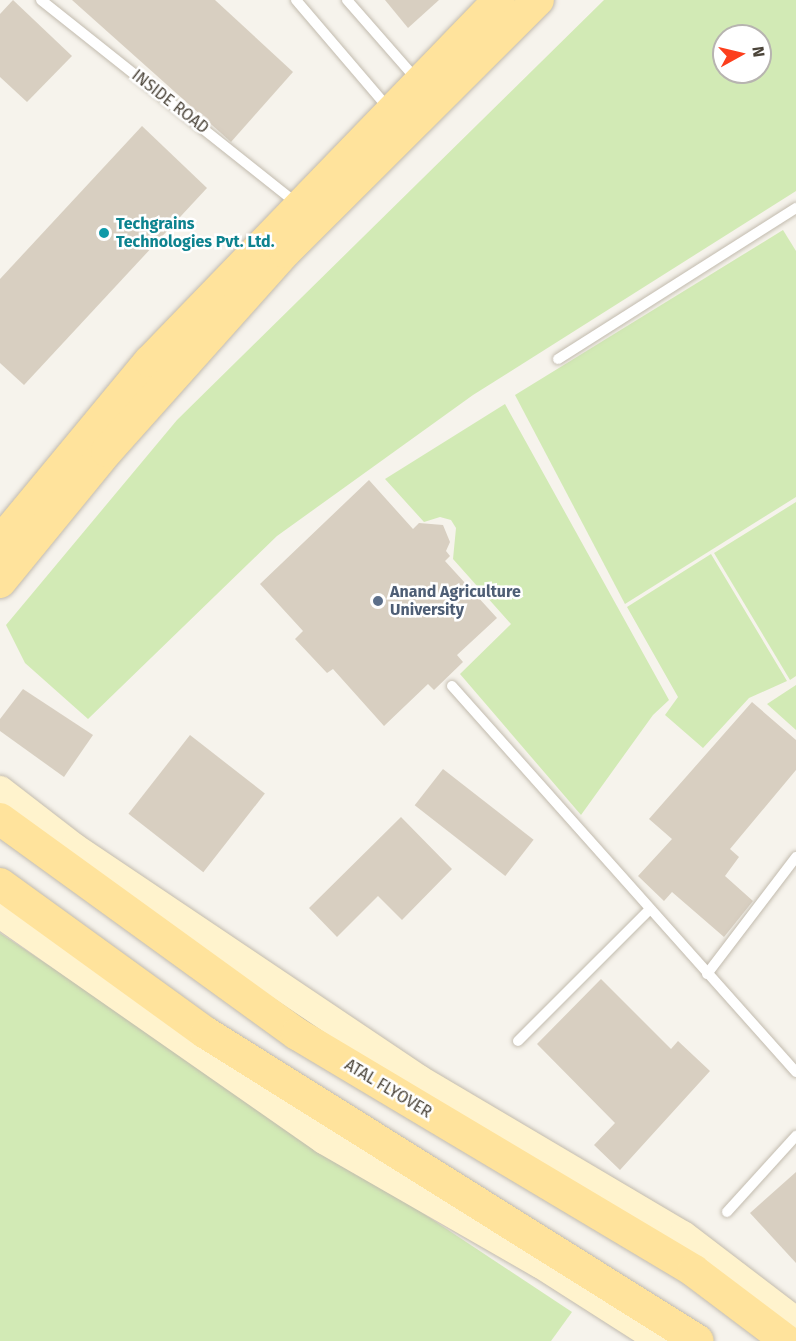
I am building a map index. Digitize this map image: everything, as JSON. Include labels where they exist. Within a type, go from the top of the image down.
[{"type":"main road","points":[[0,542],[285,252],[344,176],[390,111],[499,0]]},
{"type":"main road","points":[[0,582],[98,442],[150,361],[300,205],[344,176],[538,0]]},
{"type":"main road","name":"ATAL FLYOVER","points":[[0,819],[297,1034],[694,1271],[787,1341]]},
{"type":"main road","points":[[0,884],[216,1039],[660,1328],[698,1341]]},
{"type":"street","points":[[0,790],[83,853],[419,1079],[683,1235],[796,1321]]},
{"type":"street","points":[[0,914],[324,1140],[540,1263],[660,1328]]},
{"type":"lane","name":"INSIDE ROAD","points":[[41,0],[300,205]]},
{"type":"lane","points":[[296,0],[390,111]]},
{"type":"lane","points":[[347,0],[418,81]]},
{"type":"lane","points":[[558,359],[796,208]]},
{"type":"lane","points":[[452,686],[649,910],[796,1072]]},
{"type":"lane","points":[[707,974],[796,856]]},
{"type":"lane","points":[[518,1041],[649,910]]},
{"type":"lane","points":[[727,1212],[796,1136]]},
{"type":"green space","points":[[604,0],[796,0],[796,191],[473,395],[277,536],[88,719],[25,663],[6,625],[177,420]]},
{"type":"green space","points":[[783,230],[796,251],[796,497],[625,604],[515,395]]},
{"type":"green space","points":[[505,404],[669,700],[653,715],[581,815],[460,674],[511,624],[453,559],[456,528],[451,520],[440,517],[424,522],[385,479]]},
{"type":"green space","points":[[796,502],[796,676],[790,680],[714,553]]},
{"type":"green space","points":[[711,554],[787,681],[749,698],[703,748],[665,715],[678,697],[627,607]]},
{"type":"green space","points":[[796,685],[796,730],[767,704]]},
{"type":"green space","points":[[0,933],[572,1312],[551,1341],[0,1341]]},
{"type":"building","points":[[13,0],[72,56],[27,102],[0,77],[0,14]]},
{"type":"building","points":[[72,0],[215,0],[293,72],[231,142]]},
{"type":"building","points":[[385,0],[439,0],[408,28]]},
{"type":"building","name":"Techgrains Technologies Pvt. Ltd.","points":[[142,126],[207,188],[24,385],[0,363],[0,279]]},
{"type":"building","name":"Anand Agriculture University","points":[[369,480],[413,529],[419,523],[443,525],[450,542],[446,551],[450,556],[445,561],[497,618],[457,655],[463,662],[434,690],[428,684],[384,726],[333,669],[327,673],[295,639],[303,631],[260,584]]},
{"type":"building","points":[[23,689],[93,735],[64,777],[0,731],[0,719]]},
{"type":"building","points":[[752,702],[796,740],[796,770],[730,849],[739,857],[725,876],[753,901],[724,937],[672,892],[664,901],[638,876],[672,839],[649,819]]},
{"type":"building","points":[[190,735],[265,793],[203,872],[128,814]]},
{"type":"building","points":[[443,769],[534,840],[505,876],[415,805]]},
{"type":"building","points":[[401,817],[452,869],[402,920],[378,896],[337,937],[309,908]]},
{"type":"building","points":[[601,979],[671,1049],[678,1041],[710,1071],[620,1170],[594,1145],[615,1123],[537,1044]]},
{"type":"building","points":[[796,1172],[796,1263],[750,1213]]},
{"type":"place","name":"Techgrains Technologies Pvt. Ltd.","points":[[104,233]]},
{"type":"place","name":"Anand Agriculture University","points":[[378,601]]}]
